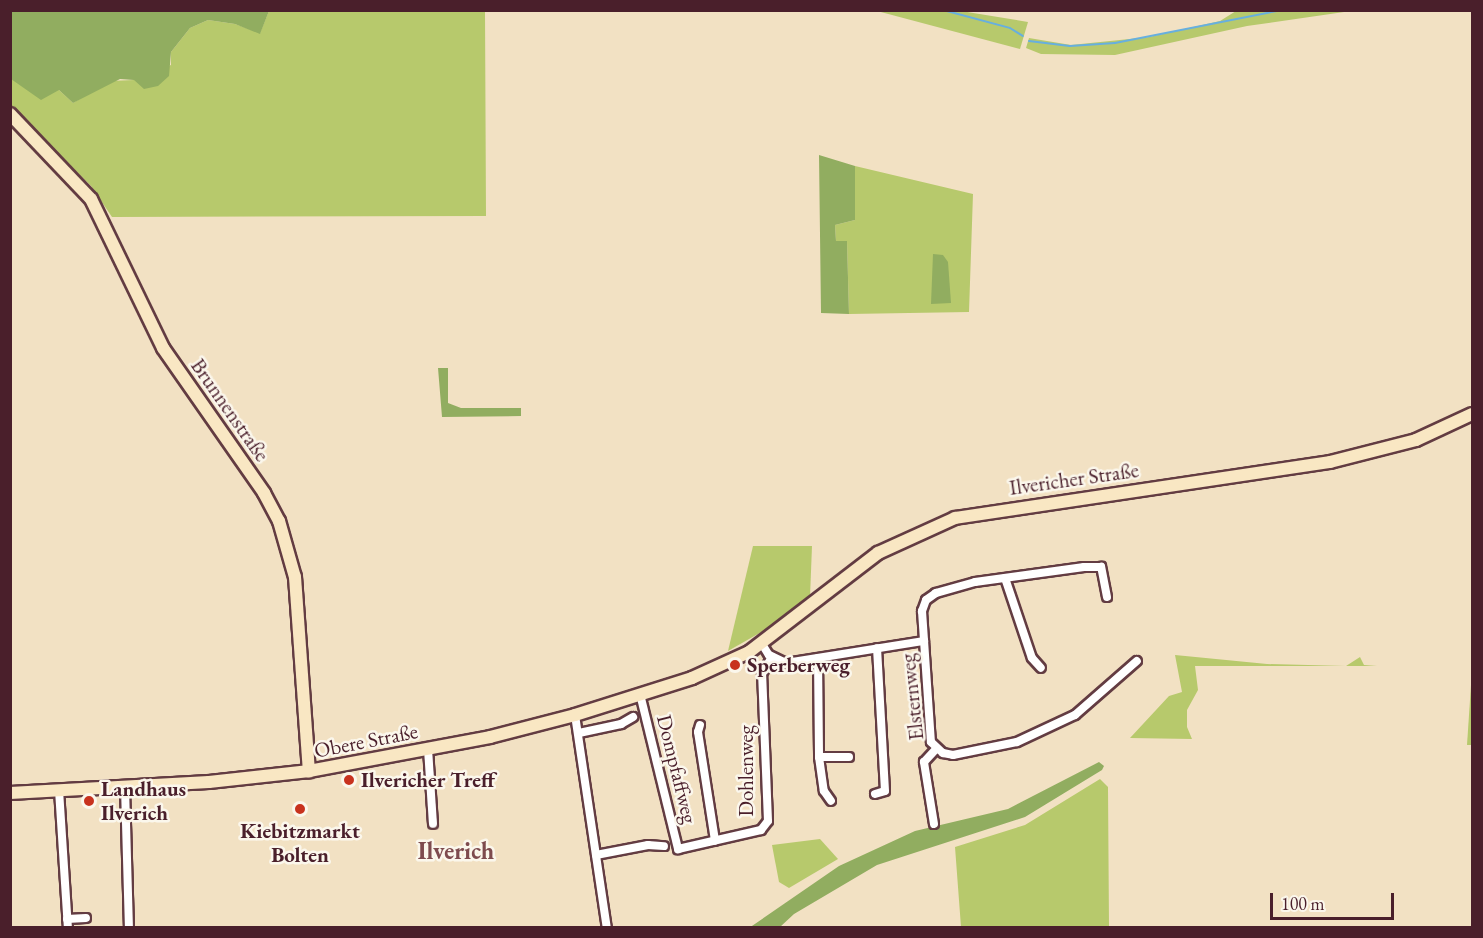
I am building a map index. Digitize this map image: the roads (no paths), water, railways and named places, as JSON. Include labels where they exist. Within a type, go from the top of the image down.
[{"type":"street","name":"Brunnenstraße","points":[[10,114],[91,199],[163,348],[264,493],[279,521],[295,577],[309,771]]},
{"type":"street","name":"Ilvericher Straße","points":[[717,668],[762,644],[878,554],[955,518],[1330,462],[1416,440],[1473,414]]},
{"type":"street","points":[[762,644],[771,657],[786,663],[924,641],[922,611],[926,600],[950,588],[1005,578],[1101,567],[1107,597]]},
{"type":"street","points":[[1005,578],[1032,658],[1041,668]]},
{"type":"street","name":"Elsternweg","points":[[924,641],[929,733],[936,749],[953,755],[979,752],[1038,734],[1095,701],[1137,661]]},
{"type":"street","points":[[875,794],[885,791],[876,648]]},
{"type":"street","name":"Dohlenweg","points":[[700,725],[698,732],[715,841],[761,830],[768,821],[762,674],[771,657]]},
{"type":"street","points":[[818,658],[819,757],[824,791],[831,801]]},
{"type":"street","name":"Obere Straße","points":[[10,793],[124,787],[309,771],[428,749],[575,715],[717,668]]},
{"type":"street","name":"Dompfaffweg","points":[[640,694],[678,849],[715,841]]},
{"type":"street","points":[[575,715],[607,927]]},
{"type":"street","points":[[579,733],[621,724],[633,717]]},
{"type":"street","points":[[428,749],[433,825]]},
{"type":"street","name":"Elsternweg","points":[[934,824],[924,762],[936,749]]},
{"type":"street","points":[[819,757],[849,757]]},
{"type":"street","points":[[124,787],[129,927]]},
{"type":"street","points":[[60,790],[68,923],[86,918]]},
{"type":"street","points":[[596,855],[648,845],[664,846]]},
{"type":"waterway","points":[[943,10],[1010,28],[1023,36]]},
{"type":"waterway","points":[[1029,41],[1070,46],[1115,43],[1281,10]]},
{"type":"place","name":"Sperberweg","points":[[735,665]]},
{"type":"place","name":"Ilvericher Treff","points":[[349,780]]},
{"type":"place","name":"Landhaus Ilverich","points":[[89,801]]},
{"type":"place","name":"Kiebitzmarkt Bolten","points":[[300,809]]},
{"type":"district","name":"Ilverich","points":[[456,851]]}]
